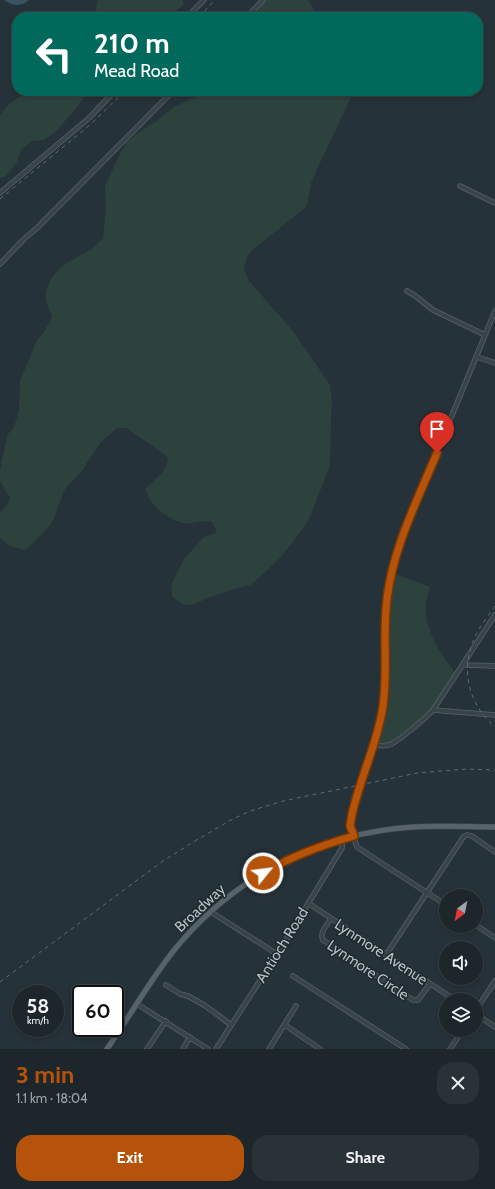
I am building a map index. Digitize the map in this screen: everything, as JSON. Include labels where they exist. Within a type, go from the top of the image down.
[{"type":"main road","name":"Broadway","points":[[107,1049],[174,950],[192,930],[235,891],[274,866],[314,848],[354,836],[385,830],[415,826],[495,827]]},
{"type":"street","points":[[192,12],[204,0]]},
{"type":"street","points":[[252,12],[264,0]]},
{"type":"street","points":[[0,193],[89,118],[110,96]]},
{"type":"street","points":[[0,264],[168,96]]},
{"type":"street","points":[[460,186],[495,203]]},
{"type":"street","points":[[407,291],[433,310],[485,336]]},
{"type":"street","points":[[439,901],[357,846],[354,842],[354,836],[350,826],[354,804],[379,726],[384,699],[386,607],[393,564],[401,539],[495,311]]},
{"type":"street","points":[[476,357],[495,364]]},
{"type":"street","points":[[373,744],[382,746],[391,744],[426,718],[464,664],[495,614]]},
{"type":"street","points":[[464,664],[495,666]]},
{"type":"street","points":[[433,710],[495,714]]},
{"type":"street","points":[[472,836],[474,827]]},
{"type":"street","points":[[386,955],[464,836],[472,836],[495,852]]},
{"type":"street","name":"Antioch Road","points":[[216,1049],[277,954],[342,848],[343,839]]},
{"type":"street","name":"Lynmore Avenue","points":[[308,903],[444,993]]},
{"type":"street","points":[[211,912],[277,954]]},
{"type":"street","name":"Lynmore Circle","points":[[331,919],[322,933],[321,937],[323,940],[413,1000],[418,1000],[430,984]]},
{"type":"street","points":[[483,930],[495,938]]},
{"type":"street","points":[[293,976],[406,1049]]},
{"type":"street","points":[[483,999],[495,981]]},
{"type":"street","points":[[166,985],[180,994],[188,996],[204,1005],[231,1025]]},
{"type":"street","points":[[137,1004],[208,1049]]},
{"type":"street","points":[[269,1049],[296,1006]]},
{"type":"street","points":[[483,1019],[495,1027]]},
{"type":"street","points":[[147,1049],[166,1021]]},
{"type":"street","points":[[285,1025],[320,1049]]},
{"type":"street","points":[[183,1049],[190,1037]]},
{"type":"street","points":[[450,1049],[458,1037]]},
{"type":"green space","points":[[98,0],[183,0],[183,5],[174,12],[96,12]]},
{"type":"green space","points":[[260,0],[308,0],[315,12],[252,12]]},
{"type":"green space","points":[[21,96],[85,96],[54,133],[44,140],[33,141],[21,149],[17,162],[6,176],[0,178],[0,115],[9,104]]},
{"type":"green space","points":[[352,96],[311,183],[308,201],[305,208],[252,250],[247,256],[244,270],[249,281],[293,331],[330,385],[332,403],[330,465],[310,517],[302,530],[279,559],[250,585],[205,599],[193,605],[182,604],[172,596],[171,585],[184,559],[204,537],[216,533],[215,527],[211,521],[183,523],[177,521],[165,515],[154,505],[147,494],[146,488],[163,471],[168,458],[164,454],[126,428],[117,428],[100,443],[81,472],[65,489],[53,520],[47,529],[24,550],[10,546],[0,538],[0,512],[8,504],[10,498],[0,481],[0,469],[8,434],[14,427],[19,410],[20,381],[37,340],[43,334],[52,317],[46,301],[46,291],[52,277],[63,265],[92,249],[103,238],[106,210],[105,186],[127,142],[174,107],[195,97]]},
{"type":"green space","points":[[395,574],[430,587],[426,602],[427,622],[434,641],[456,674],[433,710],[393,743],[375,745],[384,722],[386,696],[386,622],[390,591]]},
{"type":"water","points":[[4,0],[29,0],[23,4],[16,5],[10,4]]},
{"type":"railway","points":[[204,12],[215,0]]},
{"type":"railway","points":[[0,199],[91,124],[120,96]]},
{"type":"railway","points":[[495,606],[475,637],[470,649],[468,661],[469,685],[473,697],[478,708],[495,727]]},
{"type":"railway","points":[[0,982],[163,861],[231,820],[250,811],[283,801],[417,773],[467,769],[495,770]]},
{"type":"route","points":[[263,873],[274,866],[314,848],[354,836],[350,826],[354,804],[379,726],[382,710],[384,694],[386,607],[393,564],[401,539],[437,453]]}]
